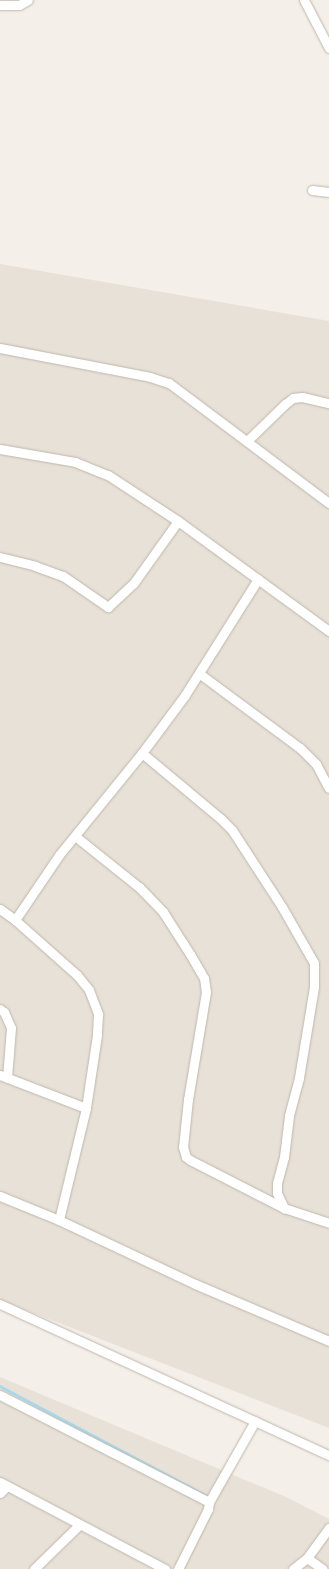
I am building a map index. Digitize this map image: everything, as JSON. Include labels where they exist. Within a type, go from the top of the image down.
[{"type":"street","points":[[0,5],[19,5],[28,0]]},
{"type":"street","points":[[304,0],[329,48]]},
{"type":"street","points":[[312,190],[329,192]]},
{"type":"street","points":[[0,348],[165,381],[177,387],[329,503]]},
{"type":"street","points":[[247,441],[293,398],[302,397],[329,402]]},
{"type":"street","points":[[0,449],[75,462],[108,475],[178,521],[329,631]]},
{"type":"street","points":[[0,557],[35,566],[63,576],[108,608],[133,584],[178,521]]},
{"type":"street","points":[[15,920],[59,855],[142,753],[200,674],[258,579]]},
{"type":"street","points":[[200,674],[300,748],[316,764],[329,788]]},
{"type":"street","points":[[142,753],[221,819],[232,830],[306,946],[314,964],[314,987],[299,1078],[289,1116],[284,1157],[277,1183],[277,1193],[284,1208]]},
{"type":"street","points":[[75,836],[139,887],[163,912],[204,978],[206,992],[204,1013],[188,1099],[183,1152],[190,1160],[284,1208],[329,1223]]},
{"type":"street","points":[[0,909],[15,920],[77,975],[89,990],[98,1014],[97,1035],[86,1108],[59,1220]]},
{"type":"street","points":[[0,1009],[4,1012],[12,1028],[4,1077],[86,1108]]},
{"type":"street","points":[[0,1196],[59,1220],[195,1284],[329,1341]]},
{"type":"street","points":[[0,1304],[329,1455]]},
{"type":"street","points":[[0,1395],[209,1502]]},
{"type":"street","points":[[178,1569],[208,1508],[209,1502],[255,1421]]},
{"type":"street","points":[[0,1493],[4,1484],[79,1525],[165,1569]]},
{"type":"street","points":[[34,1569],[79,1525]]},
{"type":"street","points":[[294,1569],[307,1558],[329,1528]]},
{"type":"street","points":[[307,1558],[323,1569]]},
{"type":"shaded area","points":[[0,264],[329,321],[329,1428],[0,1300]]},
{"type":"shaded area","points":[[0,1377],[286,1497],[329,1519],[329,1569],[0,1569]]},
{"type":"waterway","points":[[0,1386],[205,1495]]}]
